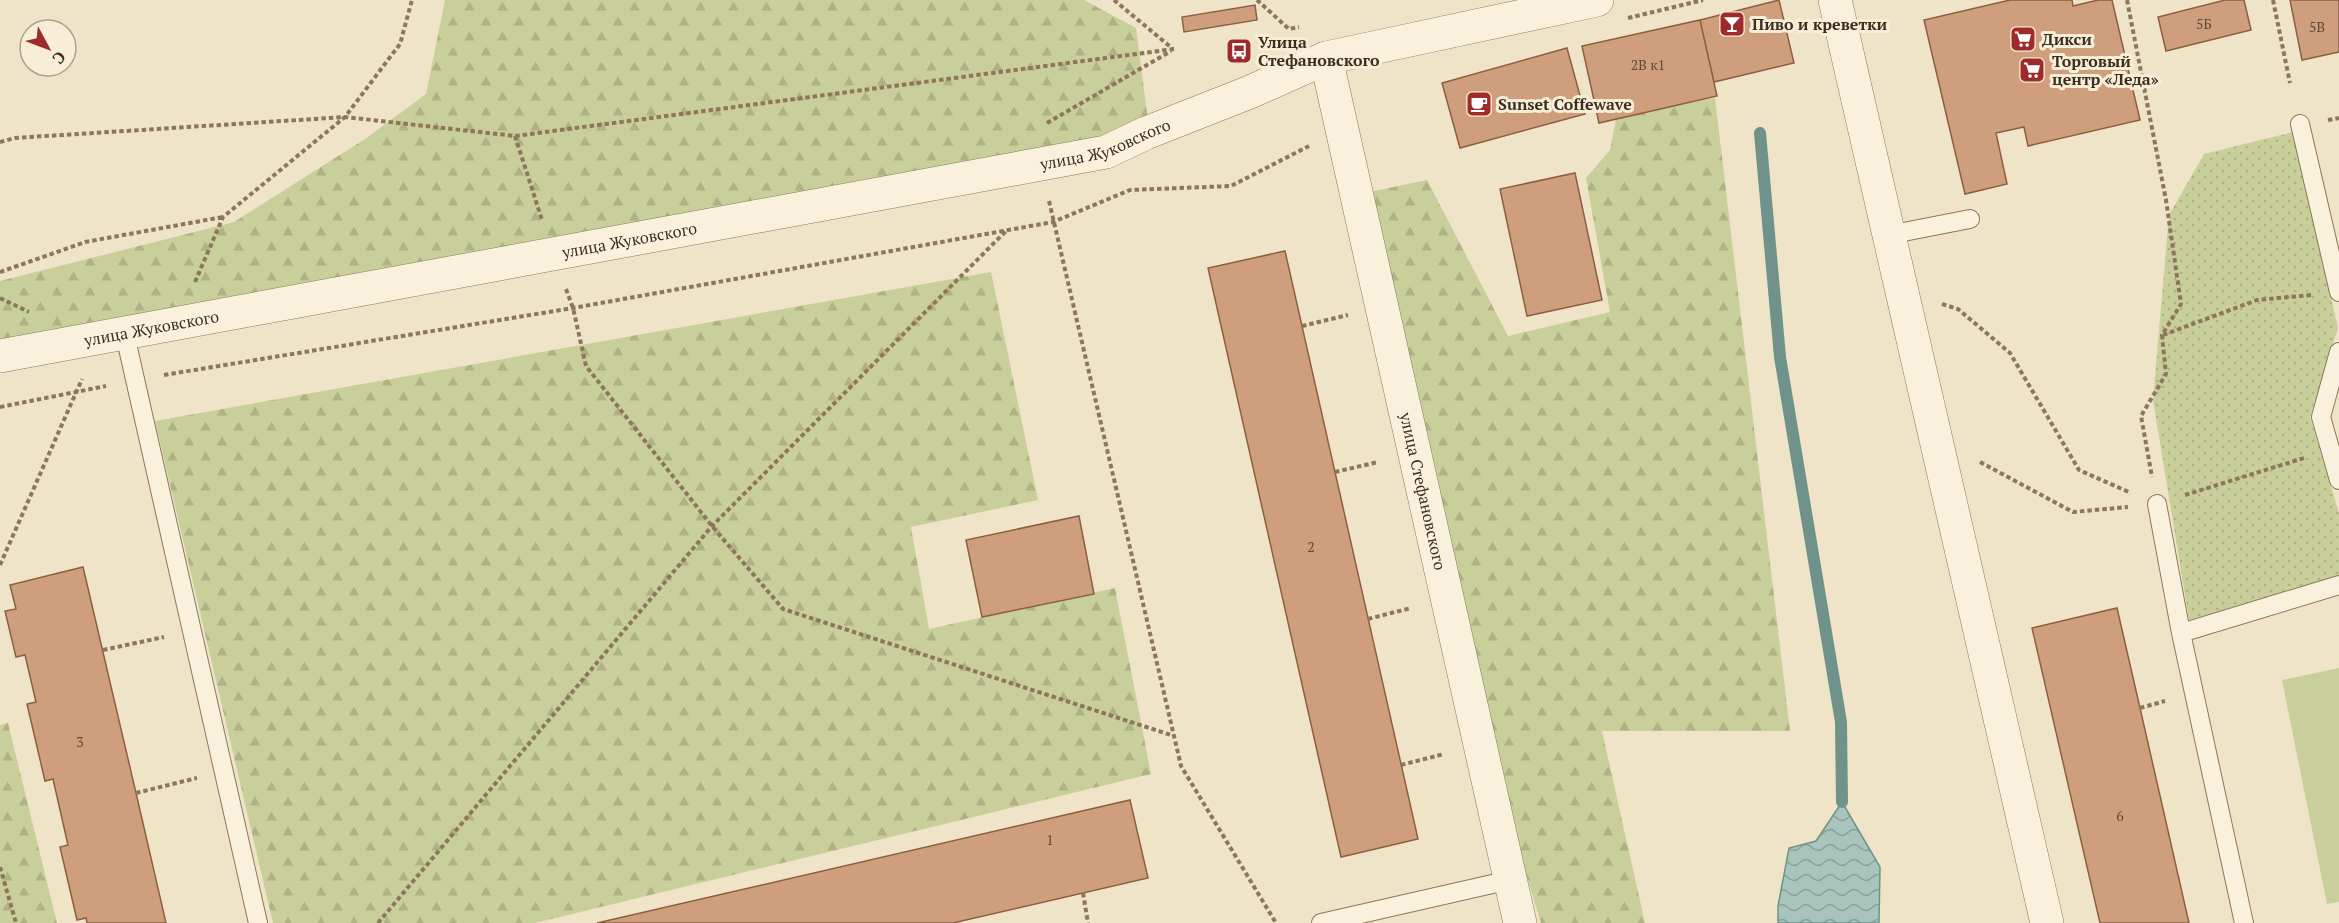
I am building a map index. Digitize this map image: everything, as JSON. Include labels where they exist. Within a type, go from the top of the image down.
[{"type":"street","name":"улица Жуковского","points":[[0,356],[125,335],[1106,152],[1326,58],[1597,0]]},
{"type":"street","points":[[1835,0],[2047,923]]},
{"type":"street","name":"улица Стефановского","points":[[1326,58],[1521,923]]},
{"type":"lane","points":[[2300,124],[2339,292]]},
{"type":"lane","points":[[1888,235],[1970,219]]},
{"type":"lane","points":[[125,335],[133,380],[258,923]]},
{"type":"lane","points":[[2339,352],[2321,417],[2339,480]]},
{"type":"lane","points":[[2157,504],[2181,633],[2244,923]]},
{"type":"lane","points":[[2181,633],[2339,585]]},
{"type":"lane","points":[[1321,923],[1510,880]]},
{"type":"path","points":[[177,325],[223,217],[345,117],[400,44],[412,0]]},
{"type":"path","points":[[1114,0],[1174,49]]},
{"type":"path","points":[[1257,0],[1289,29]]},
{"type":"path","points":[[2127,0],[2166,200],[2181,304],[2162,335],[2166,374],[2141,416],[2157,504]]},
{"type":"path","points":[[2273,0],[2290,84]]},
{"type":"path","points":[[0,142],[15,138],[345,117],[514,136],[1174,49]]},
{"type":"path","points":[[1045,124],[1174,49]]},
{"type":"path","points":[[0,407],[133,380],[573,308],[1053,222],[1130,190],[1231,186],[1341,129]]},
{"type":"path","points":[[514,136],[573,308],[586,366],[712,526],[783,609],[1174,736]]},
{"type":"path","points":[[1047,190],[1181,766],[1276,923]]},
{"type":"path","points":[[0,272],[85,242],[223,217]]},
{"type":"path","points":[[378,923],[712,526],[1007,230]]},
{"type":"path","points":[[1901,291],[1958,309],[2010,353],[2079,470],[2157,504]]},
{"type":"path","points":[[2162,335],[2257,300],[2316,295]]},
{"type":"path","points":[[1302,326],[1381,306]]},
{"type":"path","points":[[0,565],[78,391],[90,358],[88,340]]},
{"type":"path","points":[[1935,438],[2073,512],[2157,504],[2331,450]]},
{"type":"path","points":[[1335,472],[1414,453]]},
{"type":"path","points":[[1368,619],[1447,599]]},
{"type":"path","points":[[103,650],[191,631]]},
{"type":"path","points":[[2140,708],[2170,699]]},
{"type":"path","points":[[1401,765],[1480,745]]},
{"type":"path","points":[[136,793],[223,772]]},
{"type":"path","points":[[0,867],[16,923]]},
{"type":"path","points":[[1083,893],[1088,923]]},
{"type":"green space","points":[[445,0],[1084,0],[1136,28],[1148,120],[1105,142],[0,344],[0,281],[234,222],[365,139],[426,94]]},
{"type":"green space","points":[[1715,98],[1790,731],[1602,731],[1645,923],[1541,923],[1516,841],[1369,192],[1427,180],[1508,336],[1610,312],[1586,178],[1610,150],[1617,114]]},
{"type":"green space","points":[[2293,132],[2338,328],[2310,417],[2339,513],[2339,576],[2189,620],[2153,400],[2169,215],[2204,154]]},
{"type":"green space","points":[[991,272],[1038,500],[911,527],[929,629],[1115,588],[1151,774],[535,923],[273,923],[155,421]]},
{"type":"green space","points":[[2339,668],[2339,902],[2327,904],[2282,680]]},
{"type":"green space","points":[[8,723],[57,923],[0,923],[0,725]]},
{"type":"water","points":[[1842,802],[1880,867],[1879,923],[1778,923],[1778,906],[1789,848],[1816,841]]},
{"type":"building","points":[[1779,0],[1794,63],[1714,82],[1700,20]]},
{"type":"building","name":"Торговый центр «Леда»","points":[[2010,0],[2072,0],[2073,6],[2098,0],[2112,0],[2140,120],[2028,146],[2024,127],[1996,133],[2007,184],[1965,194],[1924,20]]},
{"type":"building","points":[[2225,0],[2244,0],[2251,30],[2166,51],[2158,17]]},
{"type":"building","points":[[2290,0],[2339,0],[2339,52],[2302,60]]},
{"type":"building","points":[[1255,5],[1257,20],[1184,32],[1182,17]]},
{"type":"building","points":[[1700,20],[1717,96],[1599,123],[1582,46]]},
{"type":"building","points":[[1567,48],[1585,114],[1460,148],[1442,83]]},
{"type":"building","points":[[1575,173],[1602,300],[1527,316],[1500,189]]},
{"type":"building","points":[[1285,251],[1418,839],[1341,857],[1208,268]]},
{"type":"building","points":[[1079,516],[1094,594],[982,617],[966,540]]},
{"type":"building","points":[[83,567],[166,923],[87,923],[86,918],[77,920],[60,847],[68,845],[53,779],[45,781],[27,704],[36,702],[25,655],[16,657],[5,611],[16,609],[10,585]]},
{"type":"building","points":[[2117,608],[2189,923],[2100,923],[2032,628]]},
{"type":"building","points":[[1130,800],[1148,878],[953,923],[597,923]]},
{"type":"waterway","points":[[1760,133],[1780,357],[1841,722],[1842,802]]},
{"type":"place","name":"Пиво и креветки","points":[[1732,24]]},
{"type":"place","name":"Дикси","points":[[2023,39]]},
{"type":"place","name":"Улица Стефановского","points":[[1239,51]]},
{"type":"place","name":"Торговый центр «Леда»","points":[[2032,70]]},
{"type":"place","name":"Sunset Coffewave","points":[[1479,104]]}]
